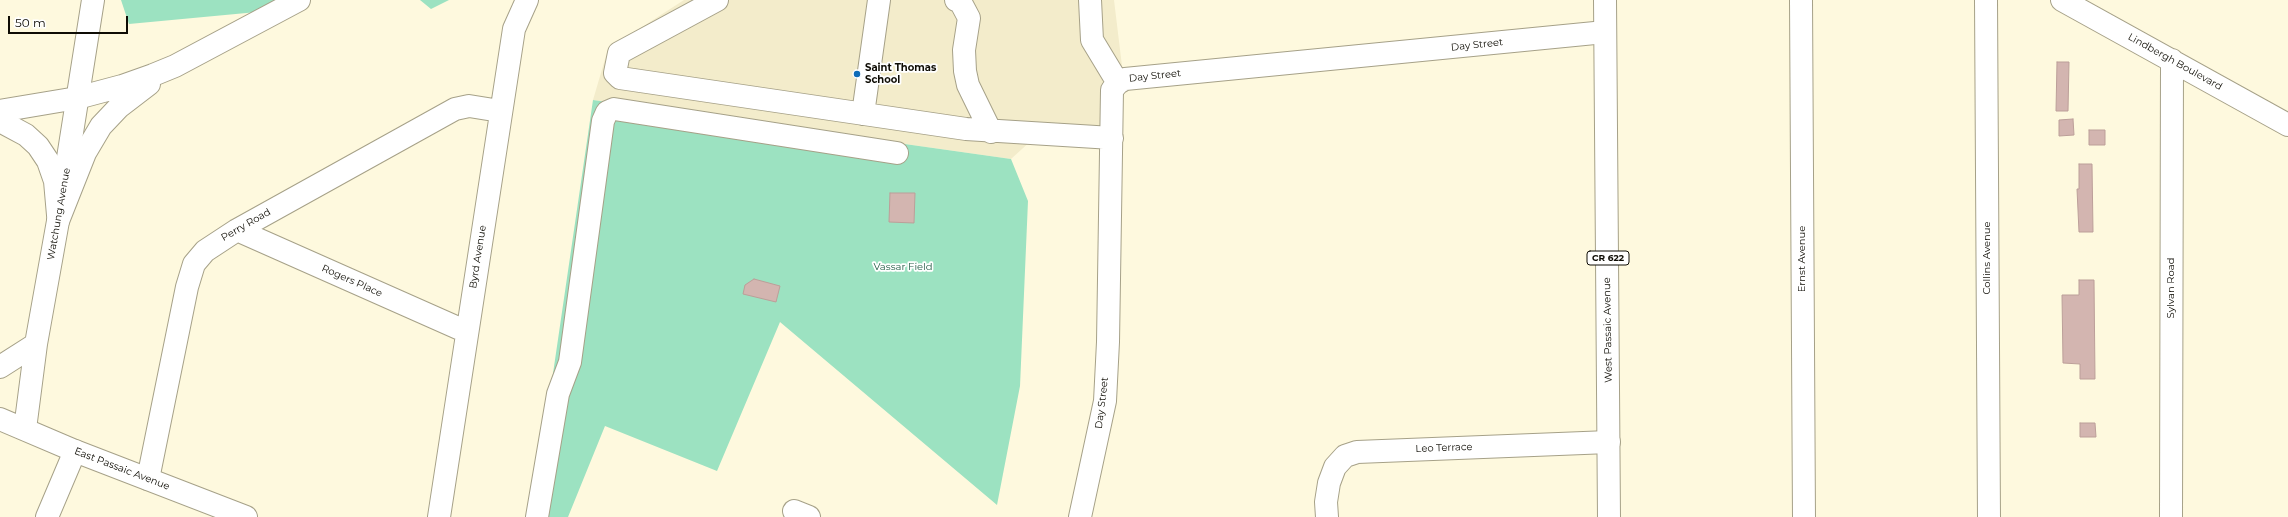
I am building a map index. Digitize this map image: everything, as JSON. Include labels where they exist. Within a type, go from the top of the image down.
[{"type":"main road","name":"Watchung Avenue","points":[[25,429],[36,344],[58,221],[93,0]]},
{"type":"main road","points":[[0,111],[78,98],[122,86],[175,66],[299,0]]},
{"type":"main road","name":"Byrd Avenue","points":[[439,517],[500,111],[514,29],[527,0]]},
{"type":"main road","points":[[716,0],[619,53],[615,73],[620,78],[991,132],[1112,138]]},
{"type":"main road","points":[[863,114],[879,0]]},
{"type":"main road","points":[[958,0],[968,18],[964,50],[965,71],[968,85],[991,132]]},
{"type":"main road","points":[[1090,0],[1092,40],[1118,83]]},
{"type":"main road","name":"West Passaic Avenue","points":[[1605,0],[1609,517]]},
{"type":"main road","name":"Ernst Avenue","points":[[1801,0],[1804,517]]},
{"type":"main road","name":"Collins Avenue","points":[[1986,0],[1989,517]]},
{"type":"main road","name":"Lindbergh Boulevard","points":[[2062,0],[2288,125]]},
{"type":"main road","name":"Day Street","points":[[1080,517],[1105,401],[1108,342],[1112,90],[1118,83],[1125,79],[1605,32]]},
{"type":"main road","name":"Sylvan Road","points":[[2171,517],[2172,60]]},
{"type":"main road","points":[[58,221],[85,153],[100,126],[119,107],[175,66]]},
{"type":"main road","name":"Perry Road","points":[[148,479],[187,287],[194,264],[205,251],[237,230],[455,109],[469,106],[500,111]]},
{"type":"main road","points":[[537,517],[558,394],[570,362],[604,121],[607,112],[614,109],[897,154]]},
{"type":"main road","points":[[0,121],[26,135],[38,146],[48,161],[55,181],[58,221]]},
{"type":"main road","name":"Rogers Place","points":[[237,230],[467,332]]},
{"type":"main road","points":[[0,367],[36,344]]},
{"type":"main road","name":"East Passaic Avenue","points":[[0,419],[75,451],[246,517]]},
{"type":"main road","name":"Leo Terrace","points":[[1327,517],[1326,502],[1329,483],[1335,468],[1345,456],[1357,452],[1609,442]]},
{"type":"main road","points":[[48,517],[75,451]]},
{"type":"shaded area","name":"Saint Thomas School","points":[[684,0],[1114,0],[1122,66],[1103,81],[1100,95],[1103,143],[1033,139],[1011,159],[593,100],[608,49]]},
{"type":"green space","points":[[121,0],[280,0],[257,12],[129,24]]},
{"type":"green space","points":[[420,0],[449,0],[431,9]]},
{"type":"green space","name":"Vassar Field","points":[[593,100],[1011,159],[1028,201],[1020,386],[997,505],[780,322],[717,471],[605,426],[568,517],[532,517]]},
{"type":"building","points":[[2057,62],[2069,62],[2068,111],[2056,111]]},
{"type":"building","points":[[2073,119],[2074,135],[2059,136],[2059,120]]},
{"type":"building","points":[[2089,130],[2105,130],[2105,145],[2089,145]]},
{"type":"building","points":[[2079,164],[2092,164],[2093,232],[2079,232],[2077,189],[2079,189]]},
{"type":"building","points":[[890,193],[915,193],[914,223],[889,222]]},
{"type":"building","points":[[754,279],[780,286],[776,302],[743,294],[745,285]]},
{"type":"building","points":[[2079,280],[2094,280],[2095,379],[2080,379],[2080,364],[2063,363],[2062,295],[2079,295]]},
{"type":"building","points":[[2080,423],[2095,423],[2096,437],[2080,437]]},
{"type":"place","name":"Saint Thomas School","points":[[857,74]]}]
